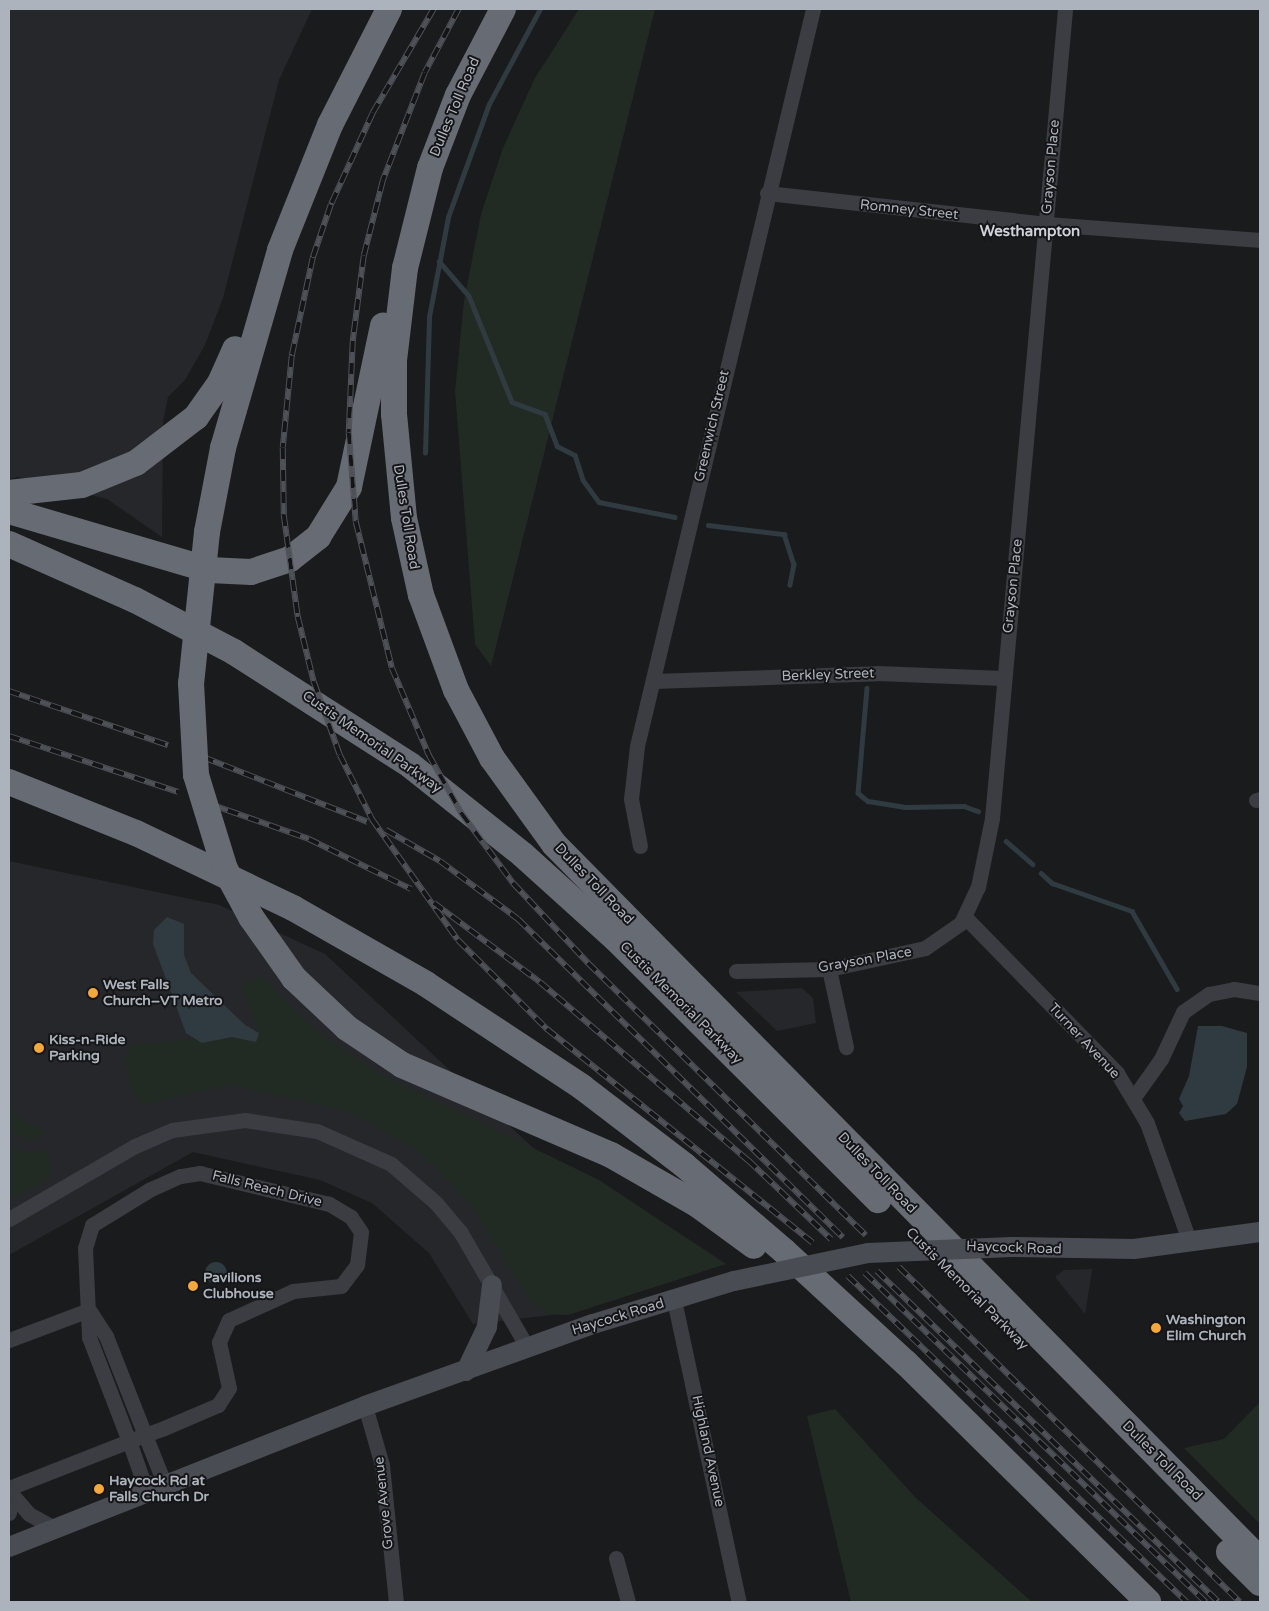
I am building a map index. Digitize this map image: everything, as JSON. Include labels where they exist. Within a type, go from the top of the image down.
[{"type":"highway","points":[[388,9],[330,125],[280,250],[223,448],[207,532],[190,683],[196,775],[225,869],[251,917],[294,978],[347,1028],[402,1065],[588,1143],[698,1205],[767,1256],[894,1372],[976,1434]]},
{"type":"highway","name":"Dulles Toll Road","points":[[503,9],[458,95],[430,168],[405,268],[396,331],[394,414],[400,492],[414,570],[429,620],[456,690],[492,758],[554,844],[1260,1560]]},
{"type":"highway","points":[[9,511],[209,570],[265,569],[310,545],[335,513],[354,474],[396,259],[430,168]]},
{"type":"highway","points":[[9,493],[59,490],[101,479],[136,463],[183,429],[220,383],[250,303],[280,250]]},
{"type":"highway","name":"Custis Memorial Parkway","points":[[9,544],[135,600],[292,686],[410,765],[522,855],[616,939],[1260,1583]]},
{"type":"highway","points":[[9,782],[97,815],[220,871],[381,957],[512,1039],[613,1110],[784,1250],[1148,1602]]},
{"type":"highway","points":[[9,794],[148,850],[220,871]]},
{"type":"main road","name":"Haycock Road","points":[[9,1547],[365,1406],[466,1371],[527,1347],[734,1281],[868,1253],[1012,1247],[1126,1249],[1190,1243],[1260,1232]]},
{"type":"main road","points":[[466,1371],[487,1327],[492,1285]]},
{"type":"street","name":"Greenwich Street","points":[[640,846],[631,792],[653,681],[767,193],[813,9]]},
{"type":"street","name":"Grayson Place","points":[[736,971],[829,969],[925,948],[950,934],[965,917],[984,867],[992,818],[1065,9]]},
{"type":"street","name":"Romney Street","points":[[767,193],[1047,224],[1260,240]]},
{"type":"street","name":"Berkley Street","points":[[653,681],[877,673],[1004,678]]},
{"type":"street","name":"Turner Avenue","points":[[965,917],[1118,1073],[1134,1097],[1162,1161],[1190,1243]]},
{"type":"street","points":[[829,969],[846,1048]]},
{"type":"street","points":[[1134,1097],[1161,1059],[1184,1012],[1209,994],[1234,989],[1260,993]]},
{"type":"street","points":[[9,1219],[135,1146],[172,1130],[224,1120],[281,1124],[345,1140],[414,1182],[461,1233],[527,1347]]},
{"type":"street","name":"Falls Reach Drive","points":[[9,1489],[129,1441],[146,1435],[223,1399],[230,1380],[220,1334],[236,1314],[293,1291],[331,1289],[348,1281],[360,1252],[357,1224],[342,1211],[300,1195],[200,1172],[180,1176],[92,1225],[84,1248],[89,1310],[89,1338],[129,1441],[143,1481],[160,1486]]},
{"type":"street","name":"Highland Avenue","points":[[674,1300],[739,1602]]},
{"type":"street","points":[[9,1340],[89,1310],[103,1330],[146,1435],[161,1475],[160,1486]]},
{"type":"street","name":"Grove Avenue","points":[[365,1406],[382,1465],[396,1602]]},
{"type":"street","points":[[9,1489],[29,1514],[56,1529]]},
{"type":"street","points":[[9,1505],[9,1513]]},
{"type":"street","points":[[616,1558],[628,1602]]},
{"type":"shaded area","points":[[9,9],[312,9],[279,80],[223,298],[205,345],[185,380],[168,397],[163,422],[162,537],[107,499],[18,477],[9,479]]},
{"type":"shaded area","points":[[579,9],[655,9],[491,666],[475,644],[455,391],[464,301],[481,214],[503,148],[535,78]]},
{"type":"shaded area","points":[[9,861],[219,905],[325,954],[543,1157],[658,1229],[680,1279],[569,1313],[473,1324],[429,1253],[372,1203],[320,1180],[193,1152],[9,1255]]},
{"type":"shaded area","points":[[167,917],[184,924],[184,955],[191,973],[245,1025],[259,1033],[256,1042],[232,1037],[202,1043],[186,1033],[153,944],[154,930]]},
{"type":"shaded area","points":[[261,976],[312,1027],[373,1070],[599,1180],[726,1264],[568,1315],[547,1314],[530,1300],[471,1205],[437,1168],[410,1145],[347,1111],[230,1085],[144,1104],[131,1089],[125,1059],[131,1045],[191,1039],[209,1042],[259,1033],[242,985]]},
{"type":"shaded area","points":[[802,988],[813,998],[816,1023],[777,1031],[736,992]]},
{"type":"shaded area","points":[[1198,1026],[1222,1026],[1247,1033],[1247,1067],[1237,1104],[1226,1114],[1185,1121],[1179,1113],[1183,1106],[1179,1099],[1189,1076]]},
{"type":"shaded area","points":[[9,1103],[16,1115],[44,1131],[42,1136],[31,1142],[9,1130]]},
{"type":"shaded area","points":[[9,1147],[35,1153],[45,1149],[52,1165],[51,1174],[43,1182],[9,1200]]},
{"type":"shaded area","points":[[216,1262],[224,1265],[227,1273],[224,1281],[216,1284],[208,1281],[205,1273],[208,1265]]},
{"type":"shaded area","points":[[1092,1269],[1085,1314],[1055,1277],[1064,1270]]},
{"type":"shaded area","points":[[1260,1402],[1260,1524],[1184,1448],[1224,1439]]},
{"type":"shaded area","points":[[835,1409],[915,1497],[1032,1602],[851,1602],[807,1416]]},
{"type":"waterway","points":[[425,453],[429,317],[448,217],[489,104],[540,9]]},
{"type":"waterway","points":[[439,261],[469,296],[512,402],[545,414],[557,446],[575,455],[583,480],[599,502],[675,517]]},
{"type":"waterway","points":[[708,525],[784,534],[794,564],[790,585]]},
{"type":"waterway","points":[[867,688],[858,793],[868,801],[904,807],[964,806],[978,811]]},
{"type":"waterway","points":[[1006,841],[1032,864]]},
{"type":"waterway","points":[[1041,873],[1052,883],[1132,911],[1177,989]]},
{"type":"railway","points":[[434,9],[373,113],[331,205],[313,258],[292,356],[283,448],[284,515],[298,617],[314,682],[340,755],[372,819],[458,940],[547,1029],[813,1243]]},
{"type":"railway","points":[[459,9],[425,73],[383,181],[364,256],[353,341],[349,433],[356,522],[392,668],[429,755],[462,814],[513,883],[588,963],[866,1235]]},
{"type":"railway","points":[[9,691],[168,745]]},
{"type":"railway","points":[[9,736],[178,792]]},
{"type":"railway","points":[[203,757],[368,822]]},
{"type":"railway","points":[[207,803],[309,839],[411,889]]},
{"type":"railway","points":[[386,830],[440,861],[518,919],[843,1237]]},
{"type":"railway","points":[[434,903],[540,982],[748,1160],[831,1239]]},
{"type":"railway","points":[[899,1267],[1240,1602]]},
{"type":"railway","points":[[877,1271],[1218,1602]]},
{"type":"railway","points":[[865,1273],[1206,1602]]},
{"type":"railway","points":[[848,1276],[1187,1602]]},
{"type":"place","name":"West Falls Church–VT Metro","points":[[93,993]]},
{"type":"place","name":"Kiss-n-Ride Parking","points":[[39,1048]]},
{"type":"place","name":"Pavilions Clubhouse","points":[[193,1286]]},
{"type":"place","name":"Washington Elim Church","points":[[1156,1328]]},
{"type":"place","name":"Haycock Rd at Falls Church Dr","points":[[99,1489]]},
{"type":"district","name":"Westhampton","points":[[1030,232]]}]
